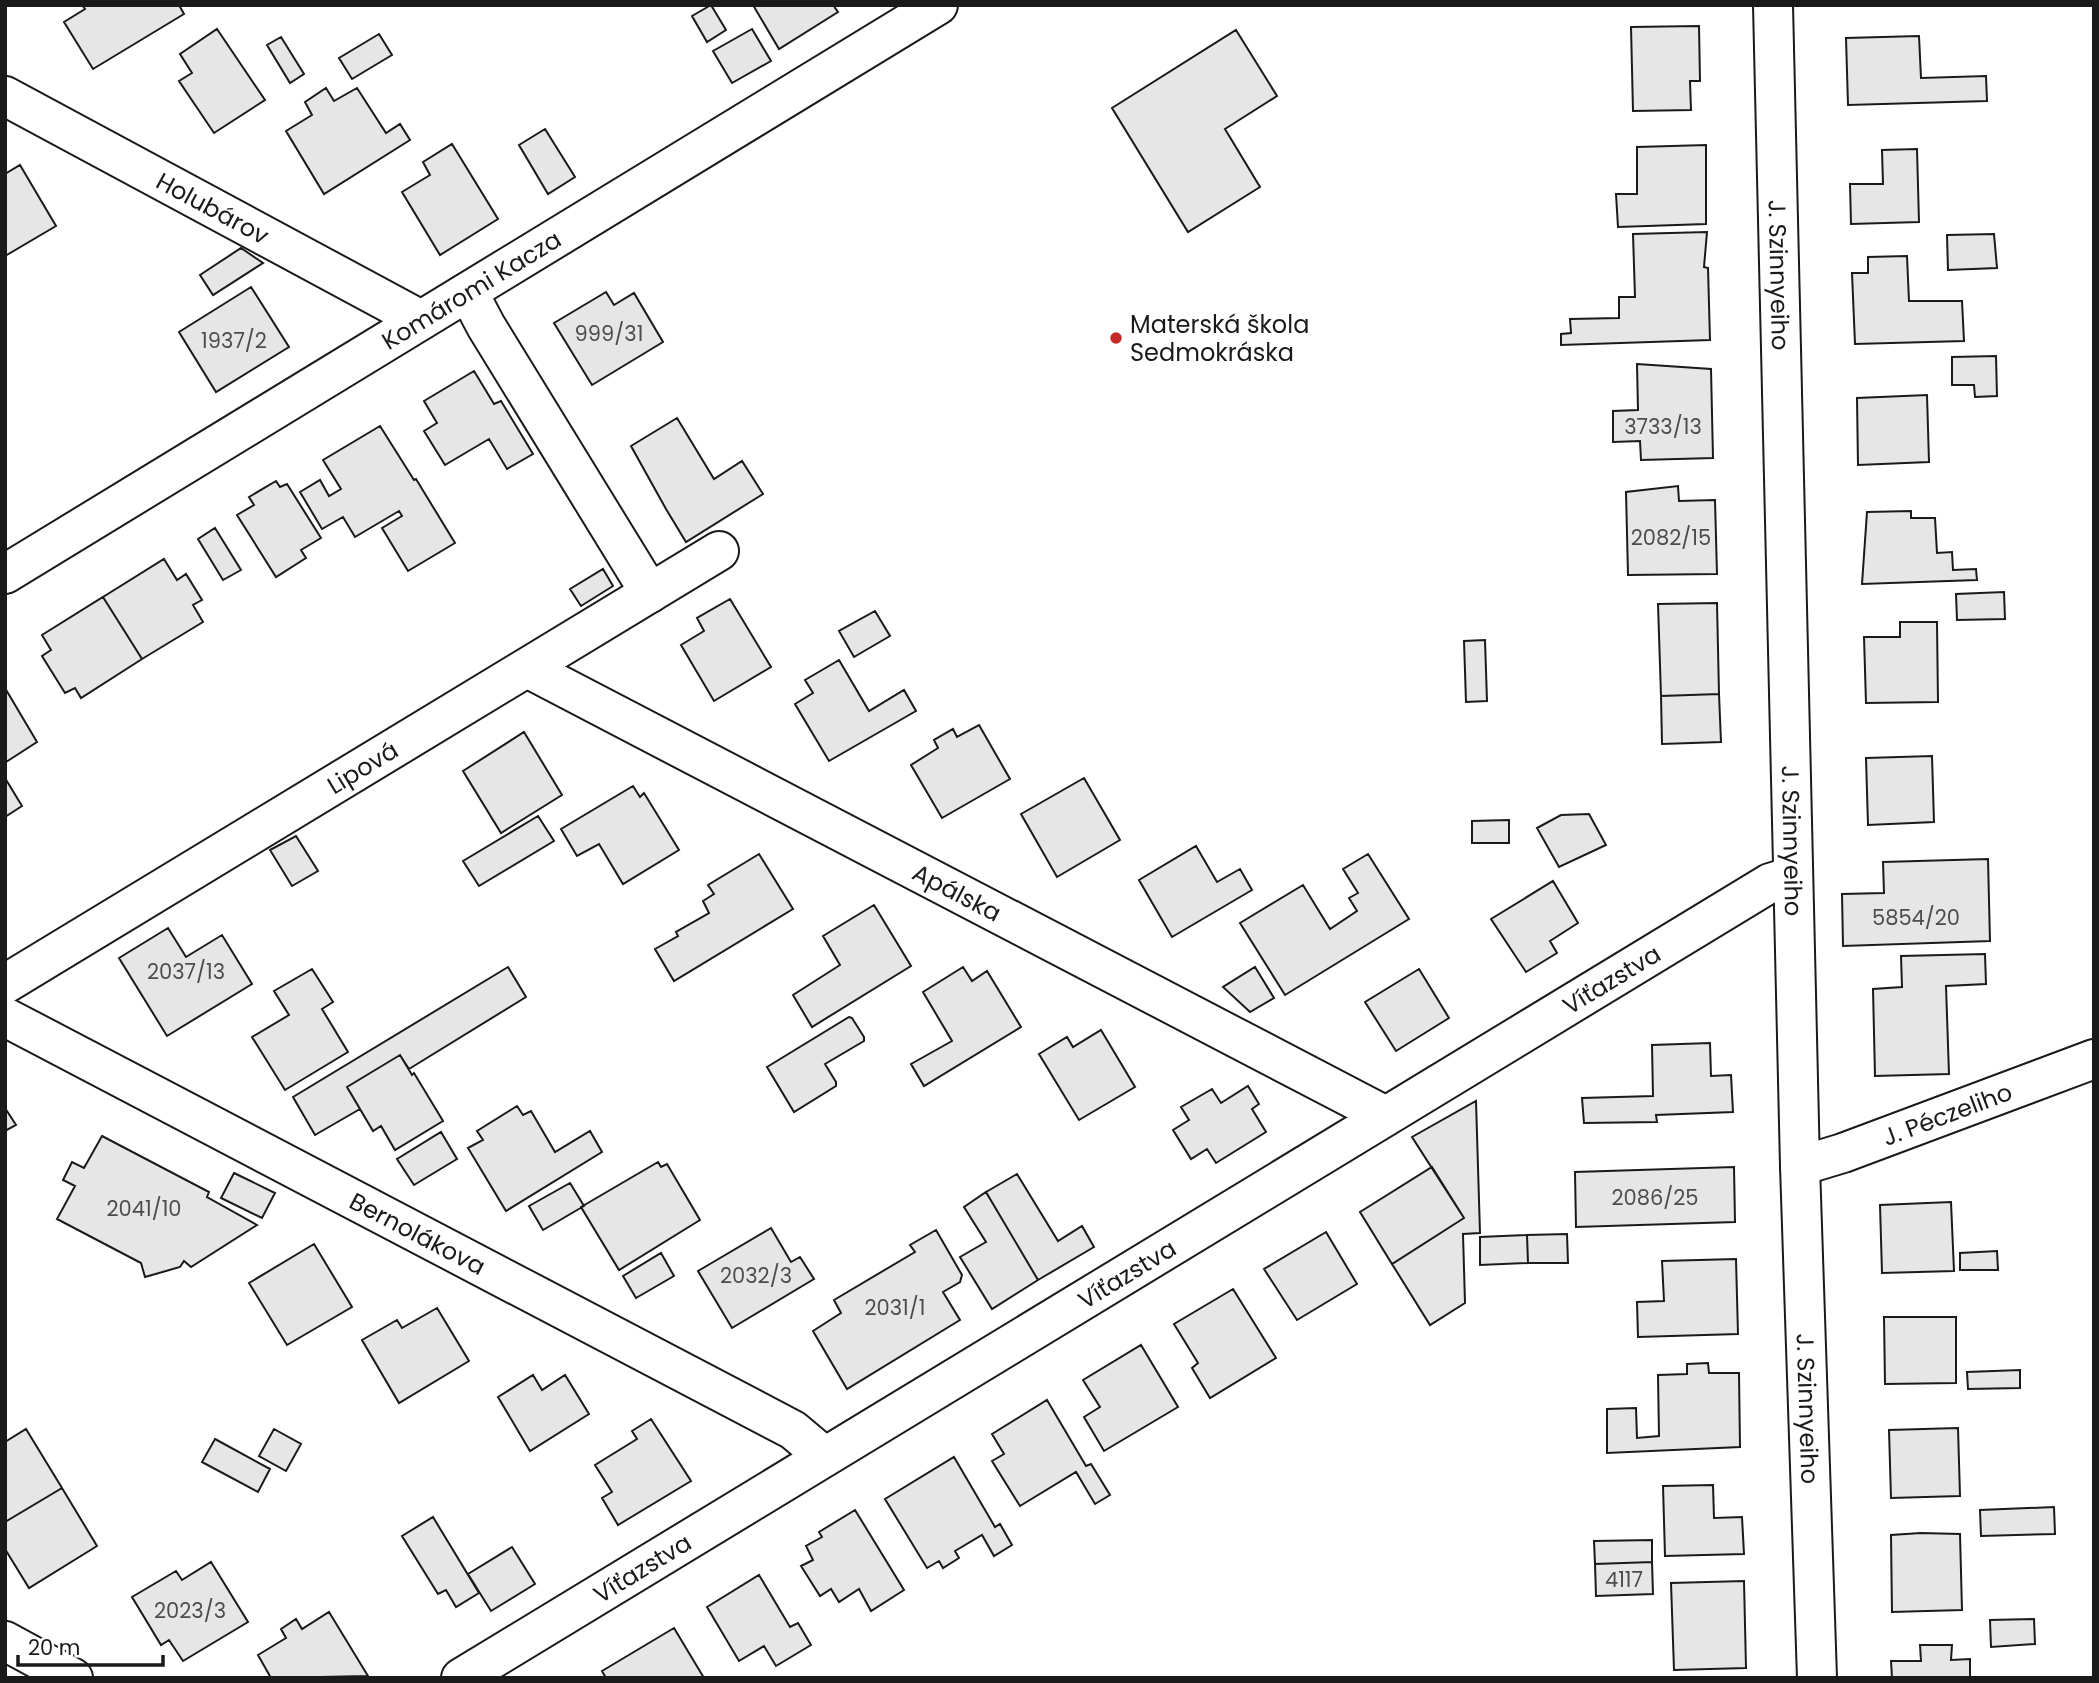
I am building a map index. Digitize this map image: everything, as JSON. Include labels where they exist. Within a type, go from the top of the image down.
[{"type":"street","name":"Komáromi Kacza","points":[[5,573],[938,5]]},
{"type":"street","name":"J. Szinnyeiho","points":[[1773,5],[1800,1166],[1817,1678]]},
{"type":"street","name":"Holubárov","points":[[5,96],[421,320]]},
{"type":"street","points":[[468,292],[650,593]]},
{"type":"street","name":"Lipová","points":[[5,984],[719,551]]},
{"type":"street","name":"Apálska","points":[[527,668],[1387,1116]]},
{"type":"street","name":"Víťazstva","points":[[461,1678],[1770,883],[1793,876]]},
{"type":"street","name":"Bernolákova","points":[[5,1017],[793,1430],[824,1456]]},
{"type":"street","name":"J. Péczeliho","points":[[1800,1166],[2094,1059]]},
{"type":"street","points":[[5,1641],[73,1678]]},
{"type":"building","points":[[82,5],[179,5],[184,14],[93,69],[64,22],[85,9]]},
{"type":"building","points":[[711,5],[726,30],[707,42],[692,16]]},
{"type":"building","points":[[753,5],[833,5],[838,12],[779,49]]},
{"type":"building","points":[[1699,26],[1700,81],[1690,81],[1691,110],[1633,111],[1631,27]]},
{"type":"building","points":[[217,29],[265,100],[214,133],[179,81],[192,73],[180,54]]},
{"type":"building","points":[[752,29],[771,61],[732,83],[713,51]]},
{"type":"building","points":[[1236,30],[1277,96],[1225,129],[1260,187],[1188,232],[1112,108]]},
{"type":"building","points":[[379,34],[392,55],[352,79],[339,58]]},
{"type":"building","points":[[1919,36],[1921,78],[1986,76],[1987,101],[1848,105],[1846,38]]},
{"type":"building","points":[[281,37],[304,74],[290,83],[267,45]]},
{"type":"building","points":[[326,88],[334,101],[357,88],[386,133],[400,124],[410,140],[324,194],[286,131],[312,115],[305,102]]},
{"type":"building","points":[[545,129],[575,177],[548,194],[519,145]]},
{"type":"building","points":[[452,144],[498,219],[440,255],[402,192],[430,175],[423,162]]},
{"type":"building","points":[[1706,145],[1706,224],[1618,227],[1616,194],[1637,194],[1637,147]]},
{"type":"building","points":[[1917,149],[1919,222],[1851,224],[1850,184],[1883,184],[1882,150]]},
{"type":"building","points":[[20,165],[56,226],[5,256],[5,174]]},
{"type":"building","points":[[1707,232],[1704,267],[1708,268],[1710,340],[1561,345],[1561,334],[1571,333],[1570,319],[1619,318],[1619,297],[1635,297],[1633,234]]},
{"type":"building","points":[[1994,234],[1997,268],[1948,270],[1947,235]]},
{"type":"building","points":[[241,248],[263,263],[213,295],[200,275]]},
{"type":"building","points":[[1907,256],[1909,301],[1962,301],[1964,341],[1855,344],[1852,273],[1868,273],[1868,257]]},
{"type":"building","points":[[251,287],[289,347],[216,392],[179,332]]},
{"type":"building","points":[[606,292],[614,305],[634,293],[663,342],[592,385],[554,323]]},
{"type":"building","points":[[1996,356],[1997,396],[1975,397],[1974,385],[1952,385],[1952,357]]},
{"type":"building","points":[[1637,364],[1711,369],[1713,458],[1641,460],[1640,441],[1613,442],[1613,411],[1638,410]]},
{"type":"building","points":[[474,371],[494,404],[501,401],[533,454],[507,469],[489,439],[445,465],[424,431],[437,423],[424,401]]},
{"type":"building","points":[[1927,395],[1929,462],[1858,465],[1857,398]]},
{"type":"building","points":[[677,418],[714,479],[742,461],[763,494],[686,542],[631,446]]},
{"type":"building","points":[[380,426],[455,543],[408,571],[382,528],[402,516],[399,511],[355,537],[343,517],[322,529],[300,492],[320,480],[329,496],[341,489],[323,460]]},
{"type":"building","points":[[276,481],[280,487],[287,484],[321,538],[301,550],[306,558],[276,577],[237,515],[254,505],[249,497]]},
{"type":"building","points":[[1678,486],[1679,501],[1715,500],[1717,574],[1628,575],[1626,492]]},
{"type":"building","points":[[1911,511],[1911,518],[1935,518],[1937,553],[1952,552],[1953,570],[1976,569],[1977,580],[1862,584],[1867,512]]},
{"type":"building","points":[[215,528],[241,570],[223,580],[198,539]]},
{"type":"building","points":[[164,559],[177,580],[186,574],[202,600],[193,605],[203,622],[142,659],[103,597]]},
{"type":"building","points":[[603,569],[613,586],[581,606],[570,589]]},
{"type":"building","points":[[2004,592],[2005,619],[1957,620],[1956,594]]},
{"type":"building","points":[[103,597],[142,659],[81,698],[75,688],[65,693],[42,656],[51,650],[42,635]]},
{"type":"building","points":[[730,599],[771,667],[714,701],[681,645],[704,631],[697,618]]},
{"type":"building","points":[[1717,603],[1719,694],[1661,696],[1658,604]]},
{"type":"building","points":[[875,611],[890,636],[854,657],[839,631]]},
{"type":"building","points":[[1900,622],[1937,622],[1938,702],[1866,703],[1864,637],[1900,637]]},
{"type":"building","points":[[1485,640],[1487,701],[1466,702],[1464,641]]},
{"type":"building","points":[[839,660],[869,711],[904,690],[916,711],[829,761],[795,704],[813,693],[805,680]]},
{"type":"building","points":[[5,688],[37,742],[6,762],[5,761]]},
{"type":"building","points":[[1719,694],[1721,742],[1662,744],[1661,696]]},
{"type":"building","points":[[979,725],[1010,779],[942,818],[911,765],[938,748],[934,740],[953,729],[957,737]]},
{"type":"building","points":[[524,732],[562,795],[501,833],[463,771]]},
{"type":"building","points":[[1932,756],[1934,822],[1868,825],[1866,758]]},
{"type":"building","points":[[5,778],[22,806],[5,817]]},
{"type":"building","points":[[1084,778],[1120,840],[1057,877],[1021,814]]},
{"type":"building","points":[[633,786],[640,797],[644,793],[679,850],[623,884],[599,844],[577,856],[561,829]]},
{"type":"building","points":[[1589,814],[1606,845],[1559,867],[1537,828],[1561,815]]},
{"type":"building","points":[[538,816],[554,841],[479,886],[463,861]]},
{"type":"building","points":[[1509,820],[1509,843],[1472,843],[1472,821]]},
{"type":"building","points":[[296,836],[318,871],[292,886],[270,850]]},
{"type":"building","points":[[1196,846],[1217,882],[1240,869],[1252,890],[1172,937],[1139,880]]},
{"type":"building","points":[[759,854],[793,909],[674,981],[655,949],[678,936],[676,932],[709,913],[703,901],[714,894],[708,885]]},
{"type":"building","points":[[1368,854],[1409,919],[1285,995],[1240,923],[1303,885],[1330,929],[1357,911],[1349,898],[1358,893],[1343,869]]},
{"type":"building","points":[[1988,859],[1990,941],[1843,946],[1842,894],[1884,893],[1883,862]]},
{"type":"building","points":[[1553,881],[1578,923],[1550,941],[1557,953],[1526,972],[1491,919]]},
{"type":"building","points":[[874,905],[911,966],[812,1027],[793,995],[840,965],[823,936]]},
{"type":"building","points":[[168,928],[186,957],[222,935],[252,984],[167,1036],[119,958]]},
{"type":"building","points":[[1985,954],[1986,984],[1946,986],[1949,1074],[1875,1076],[1873,989],[1902,987],[1901,956]]},
{"type":"building","points":[[508,967],[526,997],[409,1069],[400,1055],[347,1087],[360,1109],[315,1135],[293,1097]]},
{"type":"building","points":[[963,967],[972,981],[987,971],[1021,1027],[924,1086],[911,1064],[952,1041],[923,992]]},
{"type":"building","points":[[1255,967],[1274,998],[1250,1012],[1223,987]]},
{"type":"building","points":[[312,969],[333,1002],[322,1009],[348,1052],[285,1090],[252,1037],[289,1015],[274,991]]},
{"type":"building","points":[[1419,969],[1449,1018],[1396,1051],[1365,1002]]},
{"type":"building","points":[[849,1017],[864,1037],[864,1041],[825,1064],[836,1086],[794,1112],[767,1067]]},
{"type":"building","points":[[1101,1030],[1135,1087],[1079,1120],[1039,1054],[1067,1037],[1073,1047]]},
{"type":"building","points":[[1710,1043],[1711,1076],[1731,1075],[1733,1112],[1656,1115],[1657,1122],[1584,1123],[1582,1098],[1653,1096],[1652,1045]]},
{"type":"building","points":[[400,1055],[443,1121],[395,1150],[381,1126],[373,1131],[347,1087]]},
{"type":"building","points":[[1248,1086],[1259,1104],[1252,1109],[1266,1132],[1216,1163],[1207,1149],[1191,1159],[1173,1130],[1189,1120],[1181,1107],[1212,1089],[1221,1103]]},
{"type":"building","points":[[1476,1101],[1480,1233],[1463,1234],[1465,1303],[1430,1325],[1392,1264],[1464,1218],[1412,1137]]},
{"type":"building","points":[[517,1106],[523,1115],[531,1111],[555,1152],[590,1131],[602,1152],[506,1211],[468,1148],[483,1140],[477,1131]]},
{"type":"building","points":[[5,1108],[16,1125],[5,1131]]},
{"type":"building","points":[[441,1132],[457,1159],[414,1185],[397,1159]]},
{"type":"building","points":[[102,1136],[209,1192],[207,1197],[257,1225],[191,1267],[184,1261],[180,1267],[145,1277],[141,1263],[57,1219],[75,1186],[63,1180],[72,1162],[84,1168]]},
{"type":"building","points":[[658,1162],[661,1167],[667,1164],[700,1220],[619,1270],[581,1207]]},
{"type":"building","points":[[1432,1167],[1464,1218],[1392,1264],[1360,1212]]},
{"type":"building","points":[[1734,1167],[1735,1222],[1576,1227],[1575,1172]]},
{"type":"building","points":[[234,1173],[275,1193],[262,1218],[221,1198]]},
{"type":"building","points":[[1017,1174],[1058,1241],[1082,1226],[1094,1247],[1038,1280],[986,1192]]},
{"type":"building","points":[[570,1183],[584,1206],[543,1230],[529,1206]]},
{"type":"building","points":[[986,1192],[1038,1280],[992,1309],[960,1257],[986,1242],[964,1207]]},
{"type":"building","points":[[1951,1202],[1954,1271],[1882,1273],[1880,1205]]},
{"type":"building","points":[[771,1228],[791,1262],[800,1257],[814,1279],[732,1328],[698,1271]]},
{"type":"building","points":[[936,1230],[962,1275],[960,1282],[943,1292],[960,1320],[847,1389],[813,1331],[841,1313],[834,1300],[915,1252],[910,1245]]},
{"type":"building","points":[[1326,1232],[1357,1284],[1297,1320],[1264,1269]]},
{"type":"building","points":[[1567,1234],[1568,1263],[1528,1263],[1527,1235]]},
{"type":"building","points":[[1527,1235],[1528,1263],[1480,1265],[1480,1237]]},
{"type":"building","points":[[314,1244],[352,1307],[287,1345],[249,1283]]},
{"type":"building","points":[[1997,1251],[1998,1270],[1960,1270],[1960,1253]]},
{"type":"building","points":[[661,1253],[674,1276],[636,1298],[623,1276]]},
{"type":"building","points":[[1736,1259],[1738,1334],[1638,1337],[1637,1302],[1664,1301],[1662,1261]]},
{"type":"building","points":[[1233,1289],[1276,1358],[1210,1398],[1192,1368],[1198,1363],[1174,1324]]},
{"type":"building","points":[[437,1308],[469,1361],[399,1403],[362,1340],[397,1320],[402,1328]]},
{"type":"building","points":[[1884,1317],[1956,1317],[1956,1383],[1885,1384]]},
{"type":"building","points":[[1141,1345],[1178,1407],[1104,1451],[1084,1417],[1100,1407],[1083,1380]]},
{"type":"building","points":[[1708,1363],[1709,1373],[1739,1373],[1740,1447],[1607,1453],[1607,1409],[1636,1408],[1637,1438],[1659,1436],[1658,1375],[1687,1374],[1687,1364]]},
{"type":"building","points":[[2020,1370],[2020,1388],[1968,1389],[1967,1372]]},
{"type":"building","points":[[533,1375],[542,1390],[565,1375],[589,1414],[530,1451],[498,1397]]},
{"type":"building","points":[[1047,1400],[1086,1466],[1091,1464],[1110,1495],[1095,1504],[1076,1472],[1020,1506],[992,1461],[1004,1454],[992,1434]]},
{"type":"building","points":[[651,1419],[691,1481],[618,1525],[602,1498],[612,1492],[595,1465],[637,1439],[632,1431]]},
{"type":"building","points":[[1958,1428],[1960,1496],[1891,1498],[1889,1430]]},
{"type":"building","points":[[26,1429],[62,1488],[5,1522],[5,1442]]},
{"type":"building","points":[[274,1429],[301,1444],[286,1471],[259,1456]]},
{"type":"building","points":[[215,1439],[270,1469],[258,1492],[202,1462]]},
{"type":"building","points":[[954,1457],[995,1527],[1000,1524],[1012,1545],[994,1556],[982,1535],[955,1551],[959,1558],[943,1568],[939,1561],[927,1568],[885,1499]]},
{"type":"building","points":[[1713,1485],[1714,1518],[1742,1517],[1744,1554],[1665,1556],[1663,1486]]},
{"type":"building","points":[[62,1488],[97,1546],[29,1588],[5,1549],[5,1522]]},
{"type":"building","points":[[2054,1507],[2055,1534],[1981,1536],[1980,1510]]},
{"type":"building","points":[[855,1510],[904,1590],[871,1611],[859,1589],[839,1602],[831,1589],[820,1596],[801,1566],[813,1560],[806,1546],[822,1537],[819,1532]]},
{"type":"building","points":[[433,1517],[479,1593],[456,1607],[446,1590],[438,1594],[402,1536]]},
{"type":"building","points":[[1960,1534],[1962,1610],[1892,1612],[1891,1535]]},
{"type":"building","points":[[1652,1540],[1652,1562],[1595,1564],[1594,1541]]},
{"type":"building","points":[[512,1547],[535,1584],[491,1611],[468,1574]]},
{"type":"building","points":[[211,1562],[248,1622],[183,1661],[169,1640],[161,1645],[132,1597],[176,1571],[182,1580]]},
{"type":"building","points":[[1652,1562],[1653,1594],[1596,1596],[1595,1564]]},
{"type":"building","points":[[759,1575],[790,1627],[798,1623],[811,1645],[776,1666],[764,1646],[739,1661],[707,1607]]},
{"type":"building","points":[[1744,1581],[1746,1668],[1674,1670],[1671,1583]]},
{"type":"building","points":[[329,1612],[368,1676],[271,1678],[258,1655],[286,1638],[281,1629],[296,1619],[302,1629]]},
{"type":"building","points":[[2034,1619],[2035,1644],[1991,1647],[1990,1620]]},
{"type":"building","points":[[674,1628],[704,1678],[606,1678],[602,1671]]},
{"type":"building","points":[[1920,1645],[1952,1645],[1951,1660],[1970,1659],[1970,1678],[1892,1678],[1891,1661],[1921,1661]]},
{"type":"place","name":"Materská škola Sedmokráska","points":[[1116,338]]}]
